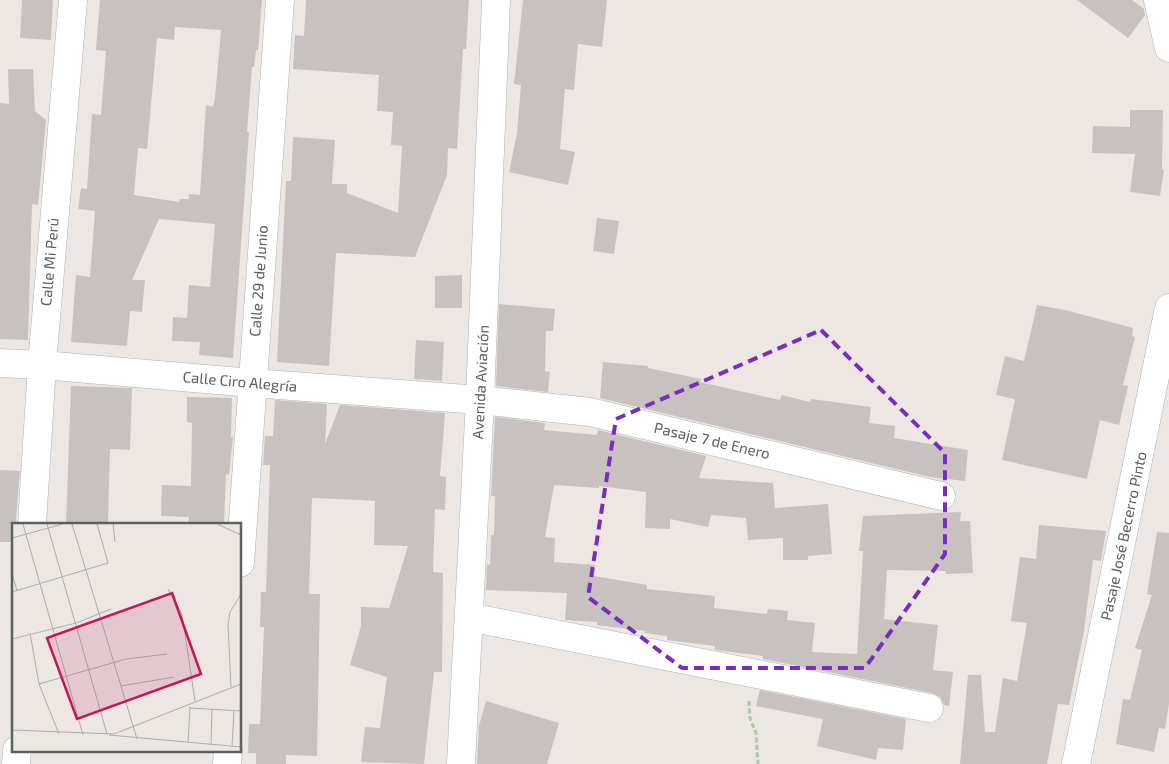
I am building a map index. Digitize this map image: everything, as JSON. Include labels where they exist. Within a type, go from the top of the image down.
[{"type":"street","name":"Calle Mi Perú","points":[[32,523],[42,364],[72,0]]},
{"type":"street","name":"Calle 29 de Junio","points":[[241,548],[280,0]]},
{"type":"street","name":"Avenida Aviación","points":[[461,764],[480,400],[496,0]]},
{"type":"street","points":[[1158,0],[1169,48]]},
{"type":"street","name":"Pasaje José Becerro Pinto","points":[[1076,764],[1169,308]]},
{"type":"street","name":"Calle Ciro Alegría","points":[[0,363],[42,364],[252,384],[480,400]]},
{"type":"street","name":"Pasaje 7 de Enero","points":[[480,400],[590,412],[941,496]]},
{"type":"street","points":[[469,617],[929,708]]},
{"type":"path","points":[[751,672],[750,718],[756,733],[758,764]]},
{"type":"highlighted area","points":[[821,330],[945,453],[945,554],[865,668],[682,668],[588,597],[616,419]]},
{"type":"building","points":[[22,0],[53,0],[51,40],[20,38]]},
{"type":"building","points":[[100,0],[262,0],[258,50],[256,50],[254,67],[252,67],[233,358],[199,355],[200,342],[172,341],[173,317],[187,318],[189,285],[210,287],[215,224],[159,219],[132,280],[145,280],[142,312],[130,311],[127,346],[71,342],[76,275],[90,277],[95,211],[78,209],[81,188],[87,189],[92,114],[101,115],[106,51],[96,50]],"holes":[[[175,27],[221,30],[213,107],[206,105],[200,195],[189,194],[189,199],[180,199],[179,202],[134,195],[138,148],[147,149],[157,38],[174,40]]]},
{"type":"building","points":[[306,0],[469,0],[466,49],[463,49],[457,149],[448,148],[447,175],[415,257],[336,253],[329,366],[277,362],[286,181],[291,181],[293,137],[335,140],[332,184],[347,184],[347,193],[398,213],[402,146],[391,145],[393,112],[377,111],[379,75],[293,69],[295,35],[304,36]]},
{"type":"building","points":[[523,0],[607,0],[602,47],[578,44],[574,90],[565,89],[560,149],[575,152],[568,185],[509,172],[517,133],[521,85],[514,84]]},
{"type":"building","points":[[1077,0],[1132,0],[1144,9],[1145,15],[1128,38]]},
{"type":"building","points":[[8,69],[33,69],[35,111],[46,120],[38,205],[32,204],[28,340],[0,339],[0,103],[9,104]]},
{"type":"building","points":[[1130,110],[1163,110],[1162,169],[1164,170],[1160,196],[1130,192],[1135,154],[1092,153],[1093,126],[1130,127]]},
{"type":"building","points":[[597,218],[619,221],[614,254],[593,251]]},
{"type":"building","points":[[462,275],[462,308],[435,308],[435,276]]},
{"type":"building","points":[[499,304],[555,309],[553,331],[546,331],[545,371],[550,372],[548,392],[496,386]]},
{"type":"building","points":[[1037,305],[1065,310],[1133,328],[1132,336],[1135,337],[1123,385],[1128,386],[1119,425],[1100,420],[1087,479],[1002,460],[1015,399],[996,395],[1005,356],[1024,361]]},
{"type":"building","points":[[416,340],[444,342],[442,381],[414,379]]},
{"type":"building","points":[[603,362],[648,366],[648,368],[701,379],[700,382],[780,400],[782,395],[810,402],[811,399],[871,407],[869,423],[895,426],[894,438],[968,450],[965,481],[930,477],[600,398]]},
{"type":"building","points":[[71,386],[132,388],[130,450],[110,449],[108,523],[66,523]]},
{"type":"building","points":[[187,397],[232,398],[231,437],[233,437],[229,475],[226,474],[224,523],[188,523],[189,517],[161,516],[162,485],[191,486],[192,423],[187,422]]},
{"type":"building","points":[[275,400],[327,404],[325,444],[340,405],[445,413],[440,476],[446,477],[445,510],[435,509],[433,572],[443,573],[442,672],[434,672],[424,764],[361,762],[365,727],[380,728],[387,677],[350,665],[361,626],[361,607],[389,608],[408,546],[374,545],[375,501],[360,500],[312,498],[309,594],[320,594],[317,756],[286,755],[286,764],[256,764],[256,753],[248,753],[249,724],[260,724],[264,627],[260,627],[261,592],[266,592],[270,465],[263,465],[265,436],[273,436]]},
{"type":"building","points":[[495,417],[545,423],[544,430],[597,435],[598,430],[706,456],[699,478],[773,483],[775,508],[828,504],[832,554],[808,556],[808,560],[783,560],[783,538],[748,540],[746,518],[711,515],[708,527],[670,519],[670,529],[645,528],[646,492],[599,486],[599,488],[554,485],[545,537],[555,538],[554,562],[595,565],[594,576],[647,585],[647,589],[715,596],[714,608],[767,614],[768,609],[788,611],[787,620],[815,623],[812,652],[857,654],[863,551],[859,551],[863,516],[961,512],[960,521],[970,521],[973,573],[946,574],[946,571],[887,570],[884,619],[938,625],[933,670],[953,672],[949,706],[944,705],[940,697],[932,693],[763,659],[763,656],[715,650],[715,646],[667,640],[667,636],[645,633],[645,631],[597,625],[597,622],[565,620],[567,593],[486,590],[487,564],[490,565],[491,535],[494,535],[495,496],[491,496]]},
{"type":"building","points":[[0,470],[20,471],[16,523],[12,523],[12,542],[0,542]]},
{"type":"building","points":[[1039,525],[1106,531],[1101,561],[1093,560],[1084,631],[1069,705],[1058,704],[1047,764],[960,764],[968,675],[981,675],[985,732],[995,732],[1003,678],[1017,681],[1027,623],[1011,621],[1020,557],[1036,559]]},
{"type":"building","points":[[1157,532],[1169,533],[1169,703],[1165,729],[1159,728],[1154,752],[1116,744],[1123,699],[1130,700],[1142,650],[1135,648],[1152,595],[1147,594]]},
{"type":"building","points":[[760,690],[906,719],[903,750],[878,748],[876,760],[817,746],[823,719],[756,706]]},
{"type":"building","points":[[486,701],[559,723],[547,764],[477,764],[479,726]]}]
